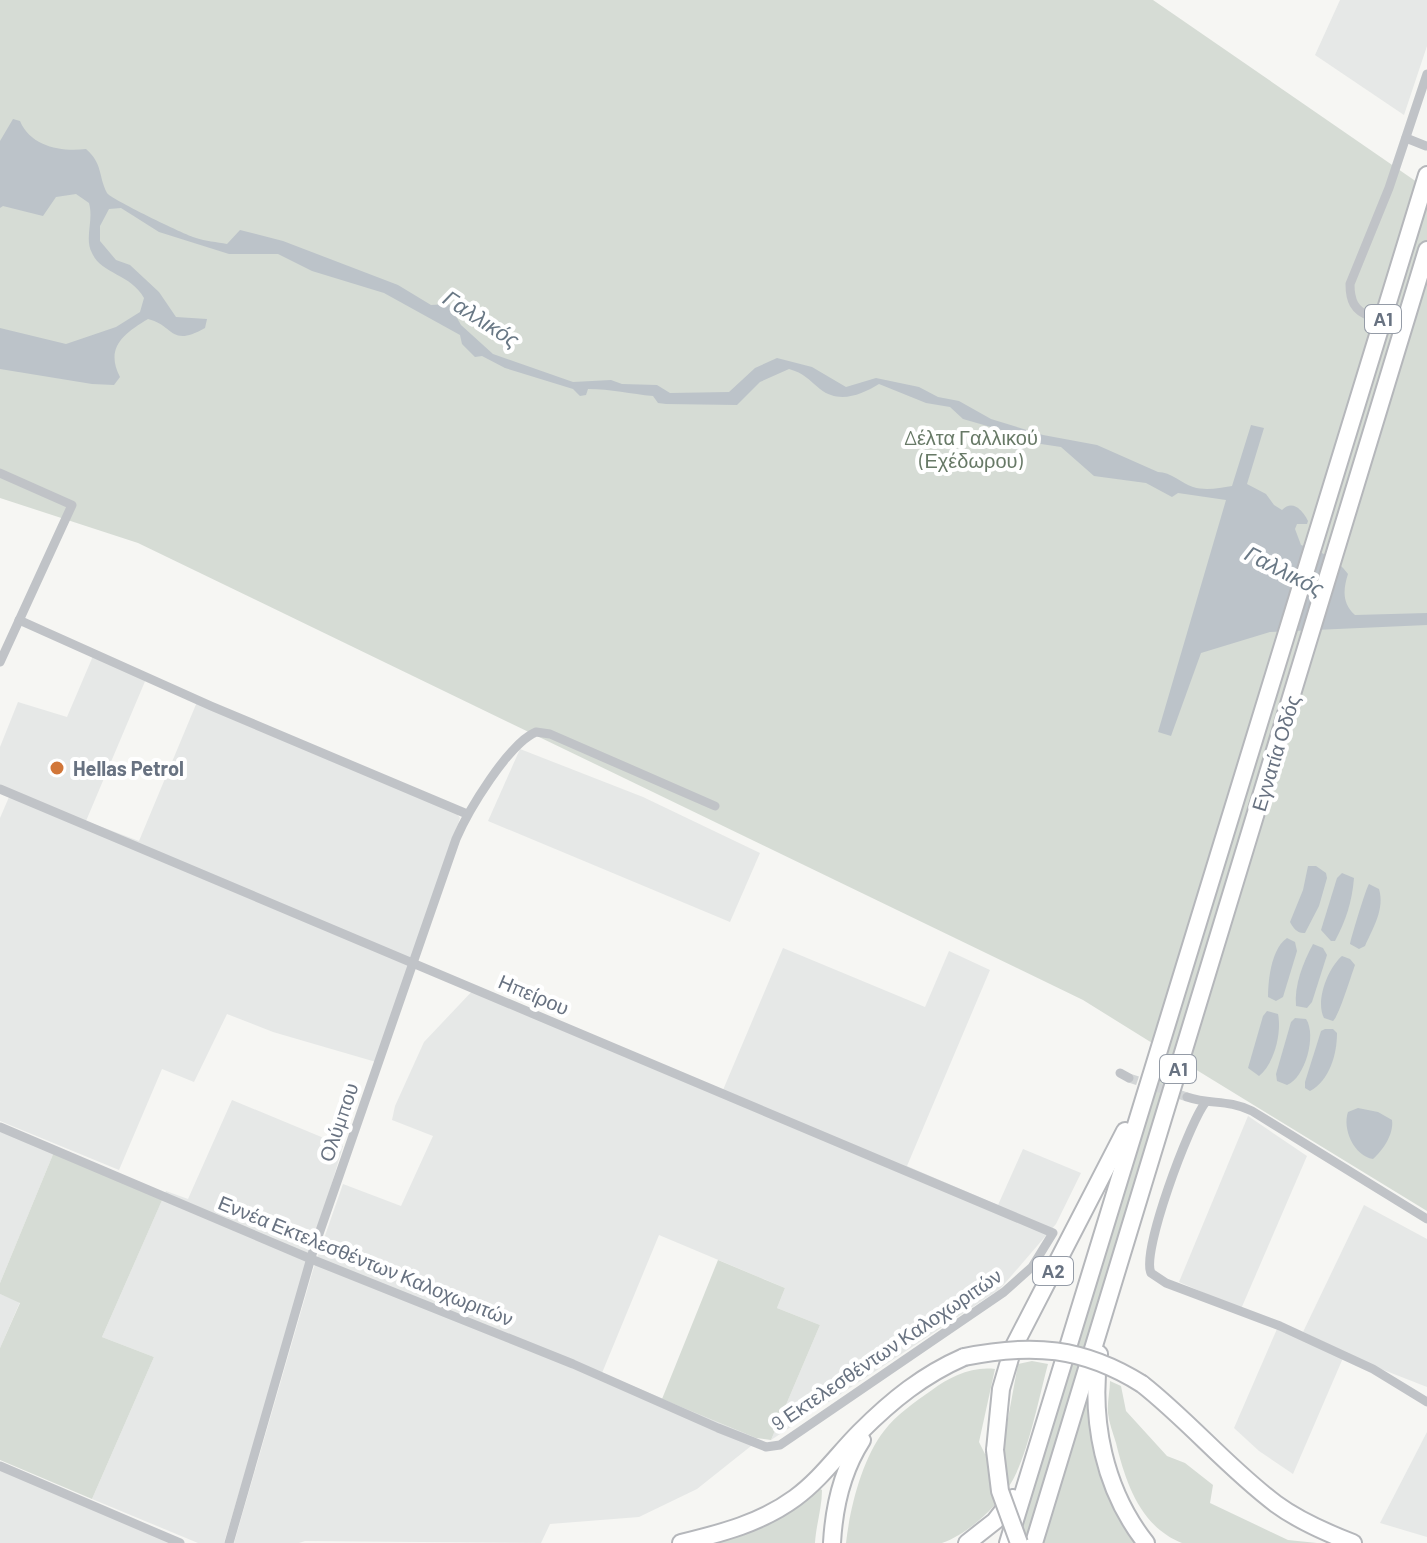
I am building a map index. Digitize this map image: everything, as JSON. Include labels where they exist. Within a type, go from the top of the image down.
[{"type":"highway","points":[[1411,206],[1427,174]]},
{"type":"highway","name":"Εγνατία Οδός","points":[[1142,1102],[1427,174]]},
{"type":"highway","name":"Εγνατία Οδός","points":[[1121,1255],[1427,250]]},
{"type":"highway","points":[[1344,445],[1356,380]]},
{"type":"highway","points":[[1366,452],[1392,394]]},
{"type":"highway","name":"Α1","points":[[1008,1543],[1142,1102]]},
{"type":"highway","name":"Α2","points":[[1019,1543],[1000,1491],[995,1450],[1001,1389],[1013,1348],[1142,1102]]},
{"type":"highway","points":[[1121,1255],[1100,1352],[1096,1389],[1100,1443],[1131,1524],[1146,1543]]},
{"type":"highway","name":"Α1","points":[[1034,1543],[1121,1255]]},
{"type":"highway","points":[[681,1543],[751,1523],[794,1499],[815,1483],[860,1431],[905,1389],[940,1367],[964,1357],[1005,1349],[1038,1348],[1063,1351],[1104,1363],[1142,1384],[1276,1504],[1353,1543]]},
{"type":"highway","points":[[832,1543],[835,1506],[842,1481],[855,1450],[876,1418]]},
{"type":"highway","points":[[967,1543],[995,1521],[1015,1495],[1039,1438]]},
{"type":"highway","points":[[1123,1506],[1162,1543]]},
{"type":"street","points":[[1370,316],[1357,309],[1350,296],[1350,284],[1427,74]]},
{"type":"street","points":[[1406,138],[1426,146]]},
{"type":"street","points":[[0,473],[72,505],[0,662]]},
{"type":"street","points":[[19,620],[211,706],[467,814]]},
{"type":"street","name":"Ολύμπου","points":[[229,1543],[311,1259],[467,814],[489,782],[530,734],[544,731],[715,806]]},
{"type":"street","name":"Ηπείρου","points":[[0,789],[1053,1233]]},
{"type":"street","points":[[1187,1097],[1205,1103],[1225,1101],[1252,1111],[1427,1219]]},
{"type":"street","points":[[1205,1103],[1189,1132],[1158,1221],[1148,1259],[1151,1273],[1166,1283],[1280,1326],[1373,1369],[1427,1402]]},
{"type":"street","name":"Εννέα Εκτελεσθέντων Καλοχωριτών","points":[[0,1127],[311,1259],[573,1364],[718,1428]]},
{"type":"street","name":"9 Εκτελεσθέντων Καλοχωριτών","points":[[718,1428],[766,1447],[780,1445],[1004,1292],[1032,1267],[1053,1233]]},
{"type":"street","points":[[0,1466],[180,1543]]},
{"type":"shaded area","points":[[1340,0],[1427,0],[1427,46],[1404,115],[1315,55]]},
{"type":"shaded area","points":[[93,656],[146,679],[86,821],[139,841],[197,702],[455,811],[460,818],[376,1062],[273,1032],[227,1014],[194,1082],[162,1069],[119,1170],[0,1121],[0,818],[9,797],[0,793],[0,747],[18,702],[67,717]]},
{"type":"shaded area","points":[[520,749],[643,797],[760,853],[730,922],[488,821]]},
{"type":"shaded area","points":[[783,948],[925,1007],[949,951],[990,970],[907,1166],[998,1205],[1023,1149],[1081,1173],[1056,1224],[1000,1289],[771,1440],[820,1325],[777,1308],[785,1288],[659,1235],[602,1373],[756,1438],[751,1446],[697,1489],[639,1517],[550,1524],[541,1543],[234,1543],[313,1270],[343,1184],[401,1206],[433,1136],[392,1120],[395,1106],[424,1042],[477,986],[723,1090]]},
{"type":"shaded area","points":[[232,1100],[343,1146],[224,1543],[198,1543],[92,1499],[154,1357],[102,1337],[166,1191],[188,1199]]},
{"type":"shaded area","points":[[1248,1116],[1307,1156],[1241,1309],[1179,1282]]},
{"type":"shaded area","points":[[0,1129],[54,1152],[0,1283]]},
{"type":"shaded area","points":[[1364,1205],[1427,1239],[1427,1387],[1303,1332]]},
{"type":"shaded area","points":[[0,1294],[20,1302],[0,1348]]},
{"type":"shaded area","points":[[1277,1329],[1343,1358],[1293,1474],[1259,1451],[1234,1428]]},
{"type":"shaded area","points":[[1427,1432],[1427,1537],[1380,1523]]},
{"type":"shaded area","points":[[0,1468],[176,1543],[0,1543]]},
{"type":"green space","name":"Δέλτα Γαλλικού (Εχέδωρου)","points":[[0,0],[1153,0],[1427,189],[1427,1211],[1177,1058],[1029,1543],[1016,1543],[1165,1051],[1083,1000],[138,543],[0,498]]},
{"type":"green space","points":[[54,1152],[163,1198],[102,1337],[154,1357],[92,1499],[0,1460],[0,1348],[20,1303],[0,1294],[0,1283]]},
{"type":"green space","points":[[718,1260],[785,1288],[777,1308],[820,1325],[771,1440],[756,1438],[662,1399]]},
{"type":"green space","points":[[1032,1361],[1048,1364],[1023,1457],[1005,1492],[990,1510],[962,1533],[942,1543],[846,1543],[863,1470],[876,1442],[895,1419],[953,1377],[978,1369],[995,1369],[979,1442],[985,1454],[1005,1451],[1018,1364]]},
{"type":"green space","points":[[1087,1377],[1092,1444],[1104,1485],[1138,1543],[1042,1543]]},
{"type":"green space","points":[[1110,1381],[1121,1386],[1126,1411],[1167,1456],[1185,1463],[1213,1485],[1210,1503],[1288,1540],[1317,1543],[1182,1543],[1168,1536],[1146,1515],[1130,1488],[1109,1417]]},
{"type":"green space","points":[[820,1489],[822,1497],[815,1543],[702,1543]]},
{"type":"water","name":"Γαλλικός","points":[[13,119],[20,121],[32,137],[48,146],[67,150],[86,149],[98,165],[107,193],[164,224],[196,238],[227,244],[240,230],[283,241],[398,285],[431,305],[449,304],[461,325],[493,354],[573,382],[611,380],[622,384],[657,385],[670,393],[729,392],[755,368],[777,358],[812,367],[846,387],[876,378],[919,387],[938,397],[959,401],[991,419],[1043,435],[1097,445],[1203,489],[1232,486],[1251,425],[1264,428],[1247,484],[1266,494],[1282,510],[1294,506],[1303,514],[1307,524],[1297,524],[1295,529],[1301,545],[1333,559],[1344,568],[1348,574],[1345,596],[1355,615],[1427,613],[1427,625],[1270,632],[1201,653],[1171,736],[1158,732],[1226,500],[1178,493],[1172,497],[1146,483],[1094,476],[1061,447],[1041,444],[963,419],[950,407],[926,403],[879,384],[865,392],[835,396],[789,369],[760,382],[737,405],[666,404],[658,403],[653,396],[596,389],[588,389],[586,395],[580,396],[573,389],[505,368],[482,356],[475,357],[462,344],[460,335],[384,293],[312,271],[278,254],[229,254],[159,232],[121,208],[109,209],[100,226],[100,241],[116,260],[130,265],[159,292],[176,317],[207,319],[205,328],[194,334],[178,336],[148,319],[119,343],[115,358],[120,377],[114,385],[0,369],[0,328],[66,344],[116,327],[140,312],[144,298],[132,284],[96,260],[89,241],[89,203],[76,194],[56,197],[43,216],[3,206],[0,208],[0,141]]},
{"type":"water","points":[[1308,866],[1316,866],[1326,873],[1327,878],[1319,906],[1305,933],[1302,933],[1290,922],[1303,890]]},
{"type":"water","points":[[1342,873],[1354,878],[1352,895],[1342,926],[1335,941],[1331,941],[1321,930],[1337,878]]},
{"type":"water","points":[[1369,884],[1379,889],[1380,904],[1365,946],[1359,949],[1350,944]]},
{"type":"water","points":[[1287,938],[1295,942],[1297,951],[1283,997],[1276,1001],[1268,997],[1270,973],[1274,956]]},
{"type":"water","points":[[1313,944],[1323,948],[1327,955],[1312,1002],[1307,1008],[1296,1006],[1300,974]]},
{"type":"water","points":[[1342,956],[1355,965],[1333,1021],[1324,1018],[1322,994],[1328,976]]},
{"type":"water","points":[[1267,1011],[1278,1014],[1279,1030],[1273,1056],[1259,1076],[1248,1068]]},
{"type":"water","points":[[1295,1018],[1306,1019],[1310,1045],[1299,1074],[1287,1085],[1277,1081],[1276,1074],[1291,1022]]},
{"type":"water","points":[[1333,1029],[1337,1033],[1335,1050],[1327,1074],[1310,1091],[1305,1088],[1305,1082],[1321,1031]]},
{"type":"water","points":[[1358,1108],[1378,1112],[1392,1120],[1387,1141],[1373,1159],[1360,1153],[1348,1134],[1348,1112]]},
{"type":"tunnel","points":[[1129,1078],[1187,1097]]},
{"type":"place","name":"Hellas Petrol","points":[[57,768]]}]
